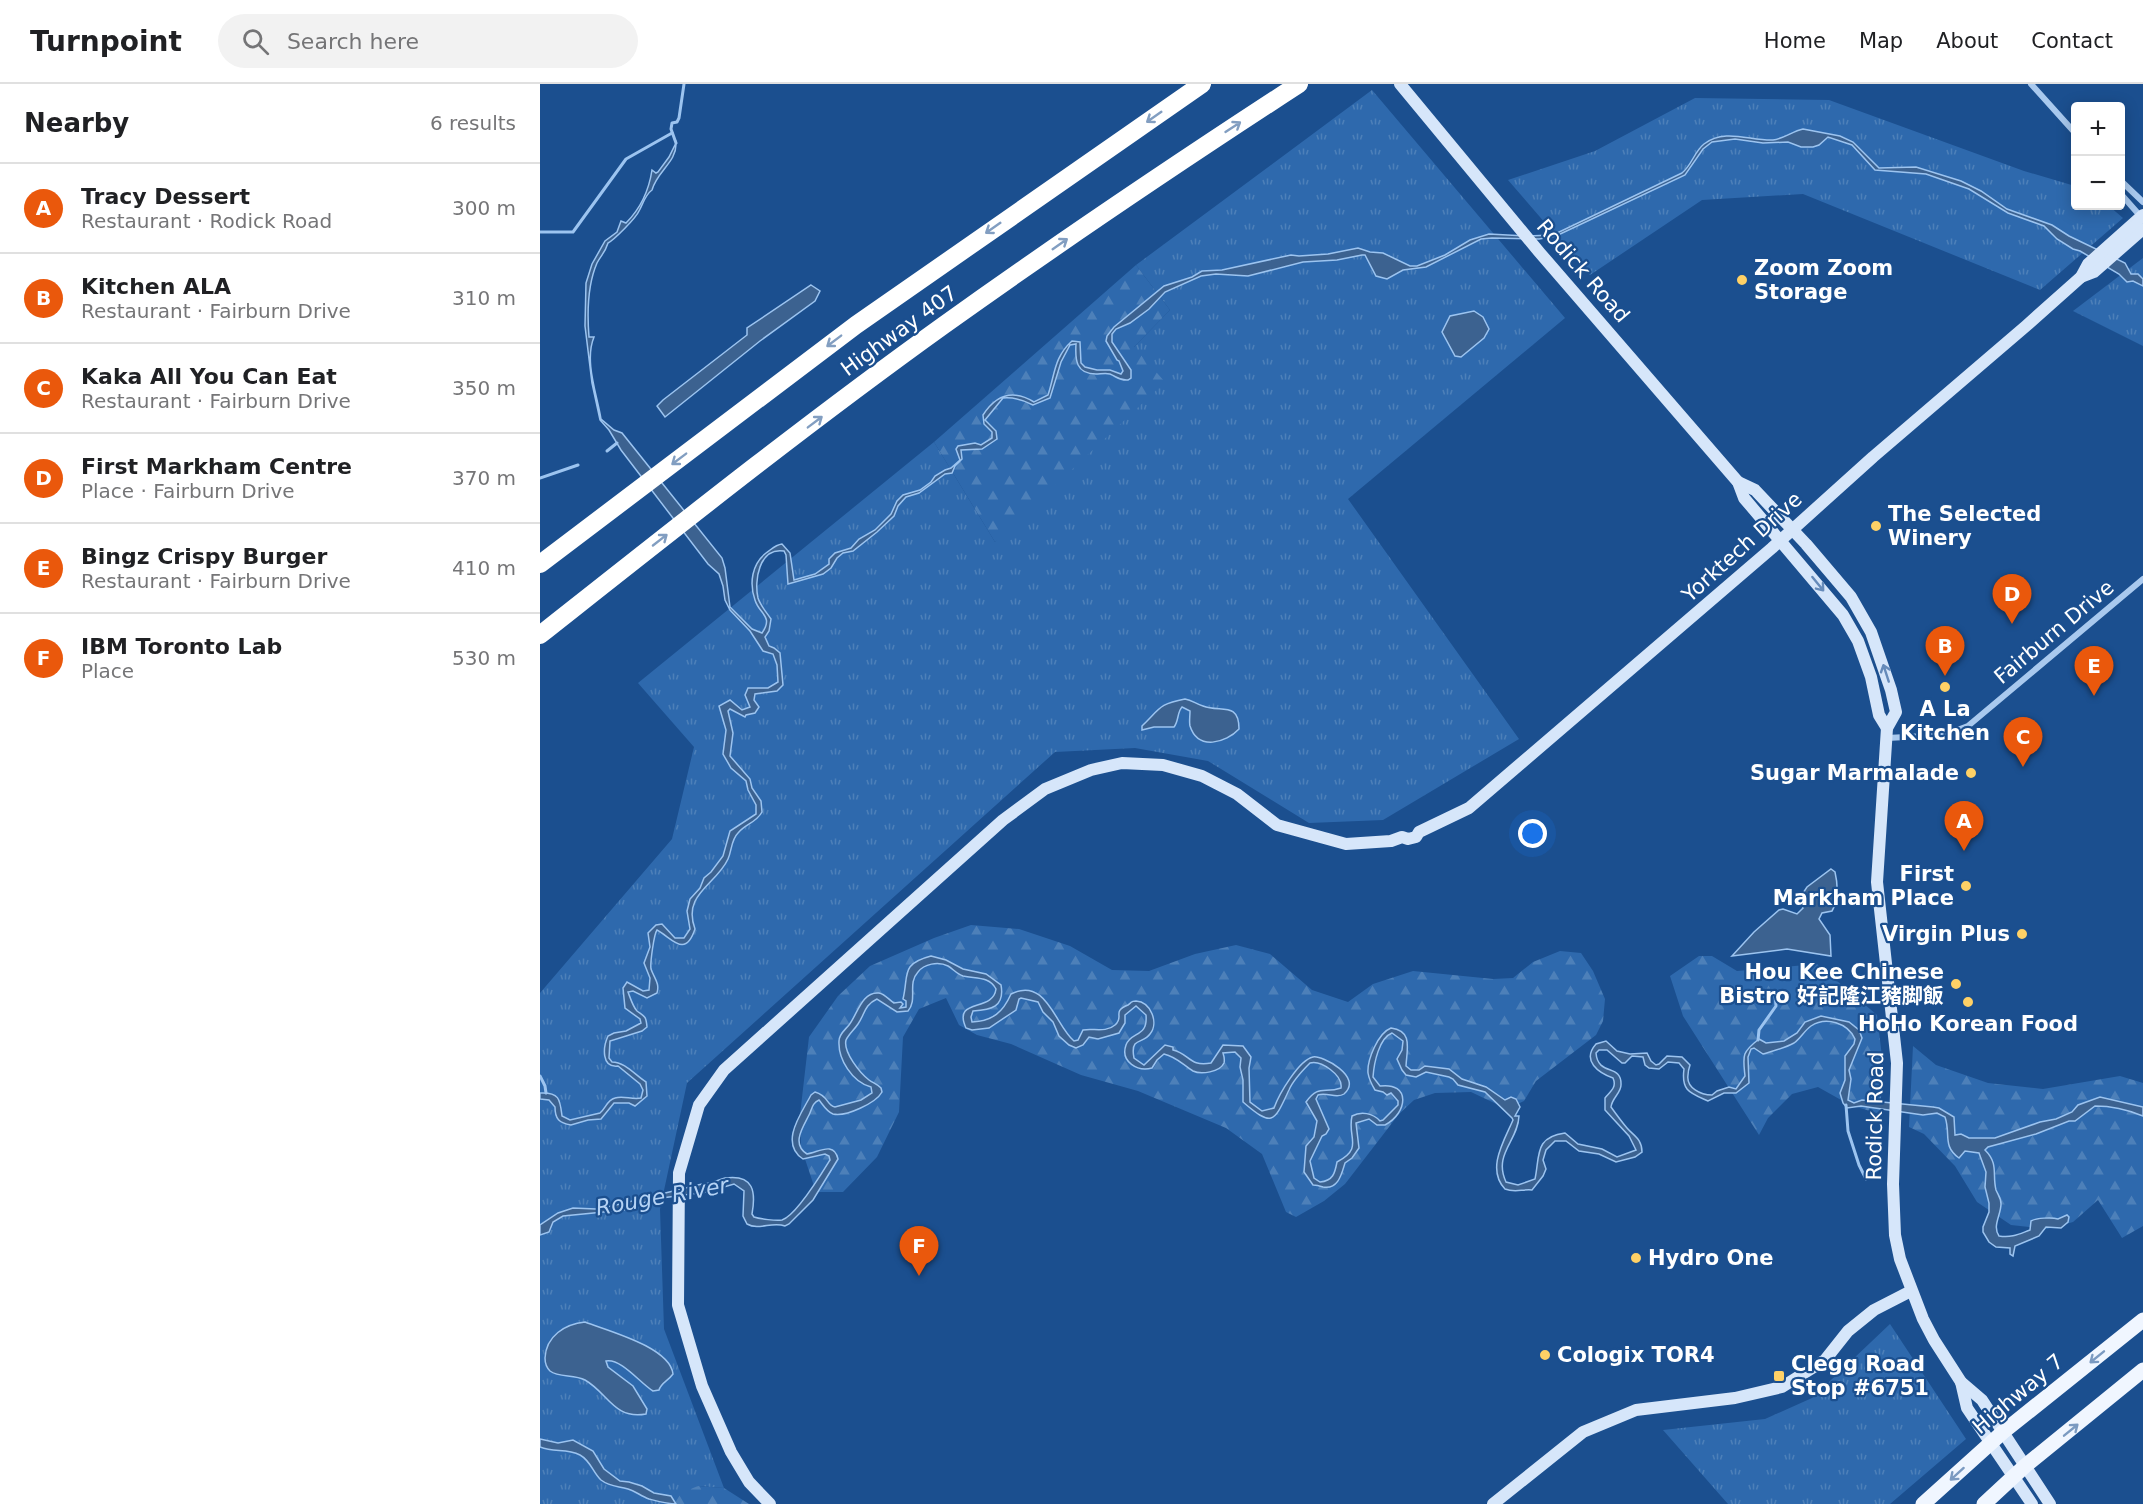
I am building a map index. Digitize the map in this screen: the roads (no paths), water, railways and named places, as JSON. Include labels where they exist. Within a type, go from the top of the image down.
[{"type":"highway","name":"Highway 407","points":[[542,562],[856,325],[1202,84]]},
{"type":"highway","name":"Highway 407","points":[[540,635],[731,485],[943,326],[1149,182],[1299,84]]},
{"type":"highway","points":[[540,649],[614,576]]},
{"type":"main road","name":"Highway 7","points":[[1923,1504],[2003,1432],[2143,1320]]},
{"type":"main road","points":[[1984,1504],[2025,1466],[2143,1370]]},
{"type":"street","name":"Rodick Road","points":[[1401,84],[1540,253],[1738,482],[1744,498],[1843,615],[1858,641],[1871,677],[1879,715],[1887,733]]},
{"type":"street","points":[[2031,84],[2071,128]]},
{"type":"street","points":[[2125,184],[2143,202]]},
{"type":"street","points":[[2125,198],[2142,220]]},
{"type":"street","name":"Yorktech Drive","points":[[770,1504],[749,1482],[731,1452],[702,1386],[678,1305],[679,1173],[699,1105],[724,1070],[1004,820],[1045,789],[1091,770],[1122,763],[1163,765],[1202,776],[1237,794],[1277,825],[1346,844],[1391,841],[1414,830],[1419,832],[1469,808],[1773,548],[1780,539],[2081,277],[2094,272],[2142,220]]},
{"type":"street","name":"Rodick Road","points":[[1738,482],[1755,490],[1851,597],[1871,632],[1891,690],[1896,712],[1887,733],[1876,882],[1898,1077],[1893,1173],[1895,1235],[1900,1259],[1911,1290],[1930,1333],[1961,1382],[1982,1400],[2050,1504]]},
{"type":"street","name":"Fairburn Drive","points":[[1887,733],[1944,735],[1968,726],[2143,579]]},
{"type":"street","points":[[1493,1504],[1582,1432],[1626,1414],[1636,1410],[1736,1398],[1782,1387],[1825,1360],[1848,1331],[1874,1310],[1911,1290]]},
{"type":"street","name":"Rodick Road","points":[[1961,1382],[1967,1408],[2032,1504]]},
{"type":"water","points":[[1803,129],[1840,136],[1853,142],[1879,168],[1916,167],[1961,181],[1981,191],[2007,209],[2052,225],[2069,236],[2125,263],[2131,274],[2138,274],[2143,279],[2143,286],[2133,281],[2127,282],[2119,274],[2057,239],[2044,226],[2008,213],[1969,189],[1926,174],[1875,170],[1852,145],[1828,137],[1813,147],[1801,147],[1788,142],[1763,143],[1735,139],[1712,142],[1703,149],[1685,175],[1556,236],[1539,239],[1481,239],[1426,267],[1403,270],[1387,279],[1376,276],[1365,255],[1362,255],[1337,260],[1303,262],[1248,276],[1216,274],[1201,276],[1165,292],[1149,309],[1130,323],[1116,329],[1112,334],[1112,342],[1131,370],[1131,378],[1123,380],[1110,374],[1084,372],[1078,365],[1076,344],[1070,345],[1061,362],[1050,398],[1033,405],[1011,398],[1003,398],[985,420],[996,431],[997,439],[982,449],[961,450],[962,459],[952,473],[945,474],[919,493],[906,497],[898,506],[894,516],[877,532],[853,551],[843,553],[823,574],[788,584],[784,551],[769,554],[764,560],[758,575],[758,598],[771,619],[769,631],[765,637],[769,646],[780,653],[783,685],[777,691],[755,694],[754,700],[759,707],[755,713],[745,717],[730,709],[728,711],[733,733],[730,756],[750,779],[752,788],[761,801],[762,812],[736,836],[723,868],[697,898],[692,917],[695,929],[687,943],[678,944],[657,930],[651,969],[657,983],[657,993],[647,998],[633,991],[628,992],[636,1009],[646,1019],[647,1027],[642,1031],[610,1041],[609,1058],[612,1062],[626,1066],[646,1082],[647,1096],[635,1106],[629,1103],[614,1103],[601,1119],[571,1125],[558,1120],[555,1107],[549,1100],[540,1099],[540,1093],[552,1094],[558,1098],[562,1116],[570,1120],[600,1113],[610,1100],[615,1098],[641,1098],[643,1090],[640,1084],[618,1066],[609,1064],[605,1056],[608,1036],[626,1031],[641,1023],[640,1019],[625,1008],[623,988],[627,982],[643,991],[649,990],[650,978],[644,963],[650,947],[648,933],[656,925],[662,924],[675,938],[684,938],[690,929],[687,911],[690,899],[723,856],[730,831],[756,814],[756,805],[746,781],[731,768],[723,754],[726,730],[719,706],[730,700],[742,710],[750,707],[745,695],[748,688],[768,688],[778,682],[777,665],[773,654],[763,651],[750,631],[730,610],[725,600],[719,574],[708,564],[600,420],[592,383],[585,326],[586,283],[592,264],[605,241],[617,232],[621,221],[626,223],[636,212],[649,185],[652,170],[658,172],[676,143],[673,156],[637,214],[608,243],[597,263],[588,309],[589,337],[594,337],[590,356],[592,378],[601,419],[614,430],[622,433],[722,558],[730,607],[752,629],[762,633],[767,623],[757,605],[752,587],[753,574],[761,557],[775,546],[782,544],[790,553],[794,580],[815,574],[829,564],[829,559],[835,553],[851,548],[859,539],[875,530],[891,514],[897,501],[903,495],[920,490],[935,476],[951,468],[960,460],[956,449],[958,446],[975,443],[981,445],[992,438],[992,432],[984,424],[983,415],[999,399],[1012,395],[1034,402],[1048,395],[1058,360],[1072,341],[1080,342],[1081,363],[1085,367],[1110,370],[1121,374],[1123,371],[1106,341],[1107,336],[1114,327],[1164,286],[1192,277],[1202,271],[1222,270],[1291,255],[1328,254],[1358,248],[1383,253],[1410,266],[1417,266],[1445,255],[1470,240],[1489,234],[1553,235],[1682,173],[1701,147],[1712,139],[1738,136],[1773,140]]},
{"type":"water","points":[[811,285],[820,291],[815,301],[760,341],[665,417],[657,406],[663,400],[747,335],[747,328]]},
{"type":"water","points":[[1474,311],[1483,317],[1489,329],[1484,338],[1461,357],[1455,356],[1442,332],[1450,316]]},
{"type":"water","points":[[1185,699],[1209,708],[1232,711],[1238,720],[1239,729],[1220,741],[1206,742],[1194,734],[1190,724],[1190,711],[1182,707],[1174,727],[1154,727],[1142,730],[1142,726],[1160,708]]},
{"type":"water","points":[[1831,869],[1835,872],[1837,882],[1836,902],[1832,911],[1822,913],[1819,919],[1830,935],[1831,956],[1787,949],[1732,956],[1779,910],[1783,909],[1797,914],[1803,908],[1799,899],[1807,887]]},
{"type":"water","name":"Rouge River","points":[[931,956],[946,960],[963,969],[986,974],[1001,985],[999,1003],[986,1010],[973,1011],[972,1022],[986,1020],[1001,1011],[1011,994],[1023,990],[1041,997],[1074,1041],[1078,1040],[1083,1030],[1104,1030],[1115,1025],[1119,1019],[1120,1010],[1132,1001],[1146,1005],[1152,1014],[1153,1029],[1147,1038],[1133,1047],[1134,1058],[1144,1065],[1165,1045],[1173,1047],[1173,1050],[1194,1062],[1204,1064],[1211,1063],[1223,1045],[1243,1046],[1251,1057],[1250,1102],[1262,1111],[1274,1108],[1290,1078],[1308,1059],[1318,1057],[1332,1063],[1345,1074],[1349,1087],[1344,1094],[1335,1096],[1321,1094],[1316,1099],[1329,1129],[1322,1136],[1310,1161],[1314,1178],[1320,1182],[1331,1178],[1337,1162],[1350,1152],[1353,1142],[1352,1116],[1367,1114],[1380,1121],[1398,1105],[1398,1101],[1391,1093],[1387,1095],[1375,1090],[1368,1073],[1369,1061],[1374,1048],[1382,1035],[1391,1028],[1403,1033],[1406,1037],[1406,1066],[1411,1070],[1419,1070],[1425,1066],[1449,1069],[1462,1079],[1486,1087],[1505,1100],[1511,1097],[1516,1099],[1520,1107],[1515,1116],[1519,1116],[1518,1125],[1502,1163],[1506,1182],[1518,1185],[1535,1179],[1540,1149],[1543,1143],[1555,1135],[1565,1133],[1578,1144],[1602,1149],[1617,1157],[1636,1150],[1629,1136],[1605,1110],[1605,1098],[1613,1089],[1614,1081],[1613,1078],[1598,1070],[1591,1061],[1590,1056],[1596,1044],[1606,1041],[1617,1051],[1630,1054],[1647,1053],[1656,1065],[1667,1056],[1682,1057],[1690,1065],[1689,1084],[1703,1094],[1712,1095],[1729,1087],[1736,1089],[1745,1076],[1746,1052],[1759,1039],[1766,1043],[1784,1041],[1797,1033],[1805,1022],[1821,1016],[1849,1022],[1859,1030],[1862,1038],[1849,1070],[1851,1079],[1848,1100],[1854,1103],[1862,1100],[1939,1108],[1954,1117],[1955,1135],[1961,1134],[1969,1138],[1995,1138],[2040,1122],[2056,1119],[2072,1112],[2078,1105],[2100,1097],[2143,1107],[2143,1116],[2119,1108],[2095,1106],[2075,1121],[1988,1147],[1985,1150],[1994,1165],[1996,1190],[2001,1202],[1996,1228],[1999,1236],[2012,1236],[2030,1230],[2033,1220],[2058,1219],[2067,1215],[2069,1217],[2068,1222],[2061,1228],[2046,1227],[2039,1236],[2015,1246],[2013,1256],[2010,1254],[2010,1248],[1996,1247],[1989,1242],[1983,1232],[1989,1212],[1985,1187],[1986,1172],[1979,1153],[1965,1151],[1959,1158],[1950,1149],[1945,1117],[1937,1113],[1923,1115],[1861,1106],[1847,1108],[1843,1103],[1840,1093],[1845,1080],[1845,1056],[1855,1039],[1852,1033],[1842,1025],[1830,1022],[1817,1023],[1794,1043],[1775,1051],[1763,1054],[1754,1048],[1751,1049],[1748,1057],[1749,1083],[1736,1093],[1724,1093],[1708,1101],[1688,1090],[1684,1082],[1684,1069],[1679,1063],[1668,1062],[1659,1069],[1649,1068],[1645,1065],[1643,1057],[1632,1056],[1622,1063],[1607,1050],[1599,1050],[1596,1053],[1601,1065],[1618,1074],[1620,1078],[1621,1088],[1611,1107],[1639,1141],[1642,1152],[1635,1157],[1616,1162],[1599,1154],[1579,1151],[1566,1141],[1555,1141],[1546,1150],[1543,1160],[1546,1169],[1532,1190],[1515,1191],[1505,1189],[1497,1173],[1499,1155],[1512,1118],[1485,1092],[1458,1085],[1449,1077],[1426,1072],[1416,1077],[1406,1075],[1397,1059],[1402,1050],[1403,1041],[1392,1033],[1381,1045],[1373,1077],[1380,1086],[1390,1086],[1401,1093],[1402,1106],[1393,1120],[1385,1125],[1377,1125],[1369,1119],[1356,1123],[1359,1148],[1345,1163],[1336,1183],[1333,1186],[1323,1187],[1313,1185],[1304,1172],[1306,1146],[1314,1137],[1317,1121],[1306,1102],[1318,1091],[1341,1088],[1339,1078],[1325,1066],[1310,1063],[1293,1083],[1276,1115],[1267,1118],[1243,1102],[1241,1058],[1235,1052],[1223,1053],[1222,1066],[1215,1071],[1205,1073],[1193,1071],[1164,1054],[1152,1068],[1136,1067],[1128,1061],[1125,1051],[1128,1041],[1142,1031],[1146,1022],[1146,1015],[1136,1006],[1125,1015],[1125,1023],[1119,1033],[1098,1039],[1089,1037],[1083,1045],[1076,1048],[1059,1036],[1053,1022],[1043,1012],[1038,1002],[1021,998],[1016,1010],[989,1028],[972,1030],[966,1028],[964,1012],[988,1001],[996,989],[986,980],[963,976],[944,964],[936,964],[927,965],[915,977],[912,1002],[908,1011],[897,1012],[877,999],[867,1007],[847,1038],[847,1050],[853,1062],[865,1077],[881,1088],[882,1092],[867,1105],[845,1113],[831,1113],[819,1100],[814,1104],[800,1135],[802,1150],[807,1154],[830,1149],[838,1159],[813,1200],[789,1224],[756,1227],[747,1224],[743,1216],[744,1191],[734,1184],[707,1192],[654,1199],[624,1210],[563,1216],[553,1222],[549,1232],[540,1235],[540,1225],[558,1213],[573,1208],[596,1209],[735,1177],[751,1186],[754,1217],[782,1220],[788,1217],[808,1193],[830,1160],[825,1154],[803,1159],[793,1145],[794,1128],[811,1095],[815,1092],[820,1094],[835,1107],[861,1100],[872,1093],[871,1087],[858,1080],[847,1069],[839,1048],[841,1034],[852,1021],[864,1000],[873,993],[879,993],[894,1003],[901,1002],[903,1004],[900,1008],[906,1007],[906,1001],[903,999],[910,967],[921,959]]},
{"type":"water","points":[[585,1322],[650,1348],[669,1364],[673,1374],[659,1390],[653,1391],[618,1363],[606,1361],[608,1367],[633,1386],[647,1409],[646,1414],[626,1413],[585,1380],[558,1375],[550,1371],[546,1365],[546,1350],[553,1337],[570,1325]]},
{"type":"water","points":[[540,1439],[558,1443],[573,1440],[593,1451],[604,1469],[620,1481],[642,1486],[654,1493],[671,1496],[676,1504],[649,1499],[631,1490],[608,1484],[598,1477],[587,1460],[580,1455],[540,1447]]},
{"type":"waterway","points":[[676,143],[671,129],[672,123],[677,122],[679,118],[684,84]]},
{"type":"waterway","points":[[540,232],[573,232],[626,159],[672,133]]},
{"type":"waterway","points":[[607,451],[617,443]]},
{"type":"waterway","points":[[540,478],[578,465]]},
{"type":"waterway","points":[[1758,1040],[1759,1030],[1776,1006],[1775,994]]},
{"type":"waterway","points":[[540,1076],[546,1093]]},
{"type":"waterway","points":[[1846,1105],[1848,1131],[1866,1179]]},
{"type":"place","name":"Zoom Zoom Storage","points":[[1742,280]]},
{"type":"place","name":"The Selected Winery","points":[[1876,526]]},
{"type":"place","name":"First Markham Centre","points":[[2012,624]]},
{"type":"place","name":"Kitchen ALA","points":[[1945,676]]},
{"type":"place","name":"A La Kitchen","points":[[1945,687]]},
{"type":"place","name":"Bingz Crispy Burger","points":[[2094,696]]},
{"type":"place","name":"Kaka All You Can Eat","points":[[2023,767]]},
{"type":"place","name":"Sugar Marmalade","points":[[1971,773]]},
{"type":"place","name":"Tracy Dessert","points":[[1964,851]]},
{"type":"place","name":"First Markham Place","points":[[1966,886]]},
{"type":"place","name":"Virgin Plus","points":[[2022,934]]},
{"type":"place","name":"Hou Kee Chinese Bistro 好記隆江豬脚飯","points":[[1956,984]]},
{"type":"place","name":"HoHo Korean Food","points":[[1968,1002]]},
{"type":"place","name":"Hydro One","points":[[1636,1258]]},
{"type":"place","name":"IBM Toronto Lab","points":[[919,1276]]},
{"type":"place","name":"Cologix TOR4","points":[[1545,1355]]},
{"type":"place","name":"Clegg Road Stop #6751","points":[[1779,1376]]}]
